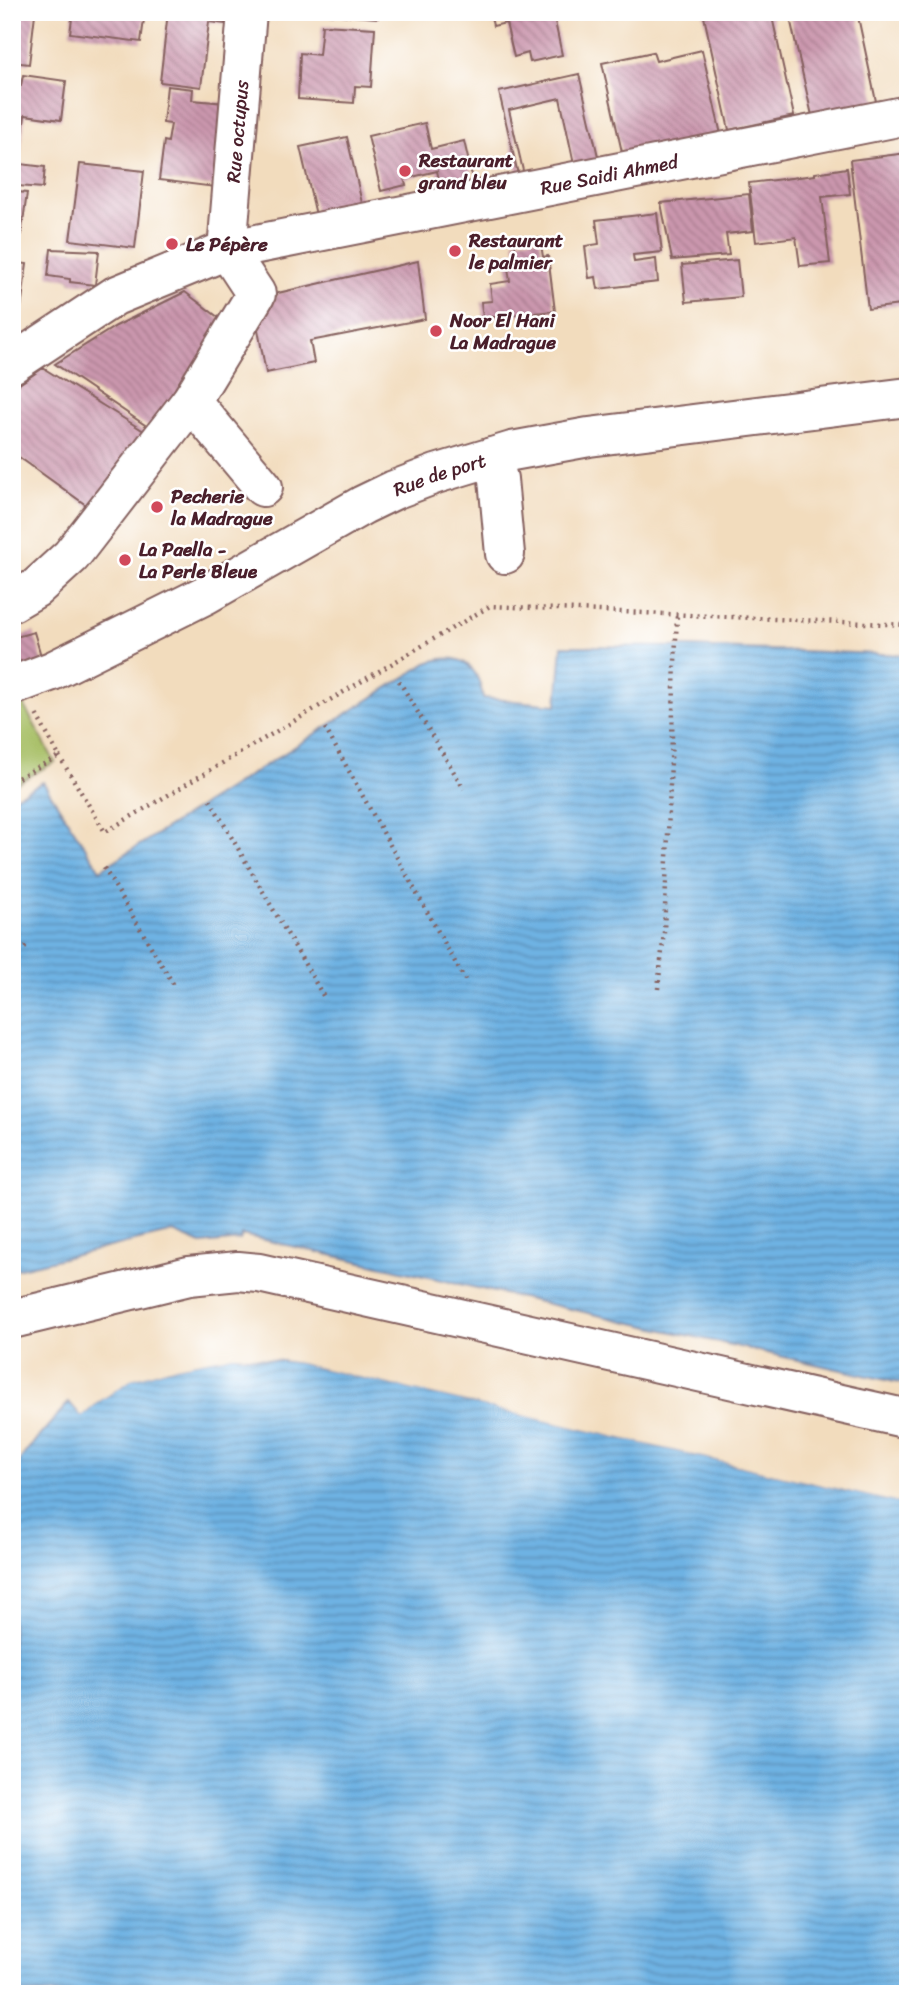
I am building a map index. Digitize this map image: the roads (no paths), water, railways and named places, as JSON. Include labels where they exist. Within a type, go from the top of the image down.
[{"type":"street","name":"Rue octupus","points":[[227,250],[247,12]]},
{"type":"street","name":"Rue Saidi Ahmed","points":[[12,364],[115,296],[227,250],[908,115]]},
{"type":"street","points":[[12,602],[44,581],[71,556],[191,401],[256,294],[227,250]]},
{"type":"street","name":"Rue de port","points":[[22,697],[52,671],[205,595],[394,490],[436,474],[512,451],[589,437],[908,397]]},
{"type":"street","points":[[191,401],[263,487]]},
{"type":"street","points":[[492,457],[498,479],[505,554]]},
{"type":"street","points":[[12,1319],[189,1276],[238,1271],[258,1273],[908,1419]]},
{"type":"water","points":[[562,646],[688,647],[908,655],[908,1385],[242,1235],[240,1240],[201,1244],[173,1232],[12,1270],[12,798],[43,782],[100,870],[427,663],[449,659],[466,663],[477,676],[483,698],[557,705]]},
{"type":"water","points":[[233,1355],[299,1363],[908,1505],[908,1994],[12,1994],[12,1471],[69,1402],[82,1416],[132,1379],[176,1366]]},
{"type":"place","name":"Restaurant grand bleu","points":[[405,171]]},
{"type":"place","name":"Le Pépère","points":[[172,244]]},
{"type":"place","name":"Restaurant le palmier","points":[[455,251]]},
{"type":"place","name":"Noor El Hani La Madrague","points":[[436,331]]},
{"type":"place","name":"Pecherie la Madrague","points":[[157,507]]},
{"type":"place","name":"La Paella - La Perle Bleue","points":[[125,560]]}]
